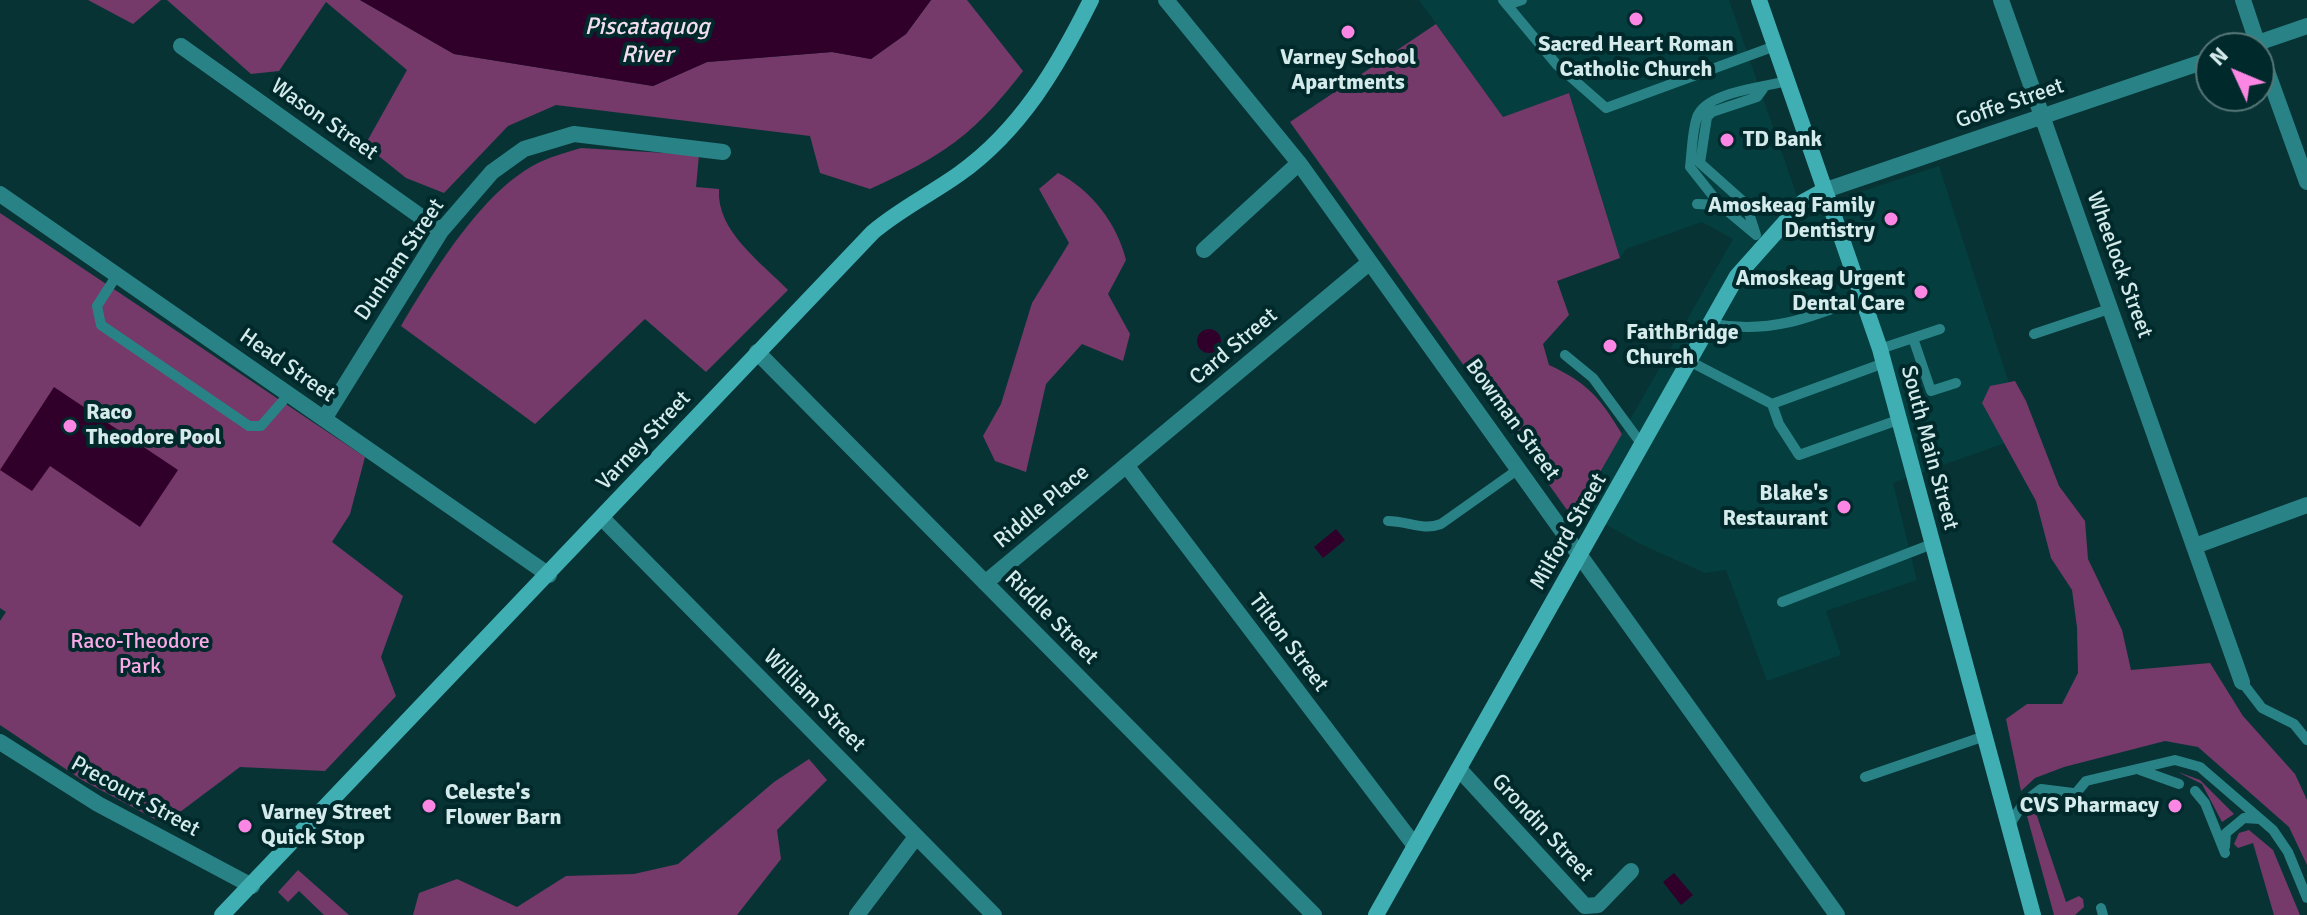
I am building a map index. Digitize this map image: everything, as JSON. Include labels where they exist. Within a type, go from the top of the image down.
[{"type":"main road","name":"Varney Street","points":[[222,915],[873,232],[959,174],[1007,131],[1051,75],[1091,0]]},
{"type":"main road","name":"South Main Street","points":[[1759,0],[1882,356],[2033,915]]},
{"type":"main road","name":"Milford Street","points":[[1376,915],[1713,324],[1737,276],[1760,239],[1803,202],[1823,191]]},
{"type":"street","name":"Bowman Street","points":[[1166,0],[1299,163],[1837,915]]},
{"type":"street","name":"Wheelock Street","points":[[2001,0],[2242,682]]},
{"type":"street","points":[[2243,0],[2250,32]]},
{"type":"street","points":[[2275,39],[2307,26]]},
{"type":"street","name":"Wason Street","points":[[181,46],[441,231]]},
{"type":"street","name":"Goffe Street","points":[[1823,191],[2195,64]]},
{"type":"street","points":[[2275,100],[2307,182]]},
{"type":"street","name":"Dunham Street","points":[[324,419],[441,231],[492,172],[524,149],[574,134],[723,152]]},
{"type":"street","points":[[1204,250],[1299,163]]},
{"type":"street","name":"Head Street","points":[[0,194],[549,575]]},
{"type":"street","name":"Card Street","points":[[1126,465],[1370,262]]},
{"type":"street","name":"Riddle Street","points":[[757,352],[1314,915]]},
{"type":"street","name":"Riddle Place","points":[[985,583],[1126,465]]},
{"type":"street","name":"Tilton Street","points":[[1126,465],[1415,846]]},
{"type":"street","points":[[2195,546],[2307,505]]},
{"type":"street","name":"William Street","points":[[602,518],[994,915]]},
{"type":"street","name":"Precourt Street","points":[[0,742],[98,804],[252,886]]},
{"type":"street","name":"Grondin Street","points":[[1459,769],[1585,906],[1598,905],[1631,871]]},
{"type":"street","points":[[857,915],[916,837]]},
{"type":"lane","points":[[1522,0],[1505,3],[1557,65],[1606,108],[1775,46]]},
{"type":"lane","points":[[1760,239],[1746,204],[1700,163],[1707,117],[1712,112],[1757,97],[1763,89],[1786,81]]},
{"type":"lane","points":[[1760,239],[1720,205],[1690,167],[1696,119],[1701,109],[1754,86],[1763,89]]},
{"type":"lane","points":[[1697,204],[1720,205]]},
{"type":"lane","points":[[117,275],[97,306],[101,325],[249,426],[261,426],[289,394]]},
{"type":"lane","points":[[1713,324],[1744,330],[1801,321],[1861,298]]},
{"type":"lane","points":[[2034,334],[2112,308]]},
{"type":"lane","points":[[1772,404],[1882,356],[1913,338],[1940,329]]},
{"type":"lane","points":[[1913,338],[1931,391],[1956,383]]},
{"type":"lane","points":[[1565,355],[1593,378],[1643,446]]},
{"type":"lane","points":[[1691,362],[1772,404],[1779,424],[1799,455],[1898,420]]},
{"type":"lane","points":[[1388,521],[1427,529],[1441,524],[1520,468]]},
{"type":"lane","points":[[1782,602],[1932,544]]},
{"type":"lane","points":[[2242,682],[2262,708],[2294,724],[2307,740]]},
{"type":"lane","points":[[1865,777],[1985,736]]},
{"type":"lane","points":[[2067,804],[2086,781],[2175,760],[2200,767],[2260,819],[2288,852],[2307,898]]},
{"type":"lane","points":[[2137,769],[2179,784]]},
{"type":"lane","points":[[2009,826],[2024,802],[2041,789],[2073,793]]},
{"type":"lane","points":[[2195,791],[2205,803],[2225,853],[2226,833],[2244,818],[2260,819]]},
{"type":"shaded area","points":[[1419,0],[1729,0],[1805,219],[1851,195],[1939,166],[2009,383],[1990,386],[1982,403],[2005,443],[1893,483],[1917,580],[1826,611],[1841,655],[1767,681],[1726,570],[1705,573],[1640,544],[1579,509],[1733,239],[1702,222],[1626,249],[1620,258],[1569,93],[1503,117]]},
{"type":"green space","points":[[88,0],[161,0],[133,24]]},
{"type":"green space","points":[[167,0],[360,0],[454,54],[653,86],[707,62],[832,52],[871,59],[906,34],[931,0],[967,0],[1023,71],[989,112],[956,142],[918,166],[870,189],[820,173],[810,136],[556,105],[508,126],[444,193],[406,178],[365,145],[407,70],[326,2],[279,71],[251,74]]},
{"type":"green space","points":[[1436,24],[1503,117],[1569,93],[1620,258],[1557,281],[1569,315],[1543,344],[1549,365],[1574,378],[1592,393],[1622,434],[1579,509],[1567,510],[1290,122]]},
{"type":"green space","points":[[581,148],[699,155],[696,187],[719,189],[720,204],[732,232],[788,290],[706,372],[645,319],[535,424],[401,326],[461,234],[499,192],[540,162]]},
{"type":"green space","points":[[1058,173],[1092,198],[1122,246],[1126,260],[1108,294],[1130,334],[1123,361],[1082,344],[1046,384],[1026,472],[995,461],[983,436],[1001,404],[1032,303],[1069,243],[1039,189]]},
{"type":"green space","name":"Raco-Theodore Park","points":[[0,213],[365,457],[350,514],[332,542],[403,596],[381,657],[396,696],[325,771],[240,767],[164,824],[82,780],[0,725],[0,621],[6,612],[0,608]]},
{"type":"green space","points":[[2015,381],[2026,401],[2059,486],[2085,521],[2088,559],[2122,630],[2131,670],[2210,663],[2243,716],[2295,774],[2307,800],[2307,865],[2289,827],[2198,747],[2165,741],[2064,767],[2035,778],[2021,791],[2006,719],[2027,704],[2062,704],[2078,673],[2072,590],[2051,558],[2036,501],[1982,403],[1990,386]]},
{"type":"green space","points":[[809,759],[827,780],[777,830],[781,859],[737,915],[413,915],[419,893],[457,879],[517,907],[566,876],[634,874],[678,864],[774,782]]},
{"type":"green space","points":[[2178,772],[2200,780],[2234,814],[2222,822],[2202,784]]},
{"type":"green space","points":[[2051,799],[2054,809],[2037,816],[2066,902],[2079,896],[2083,899],[2084,907],[2075,915],[2054,915],[2027,816],[2044,800]]},
{"type":"green space","points":[[2249,830],[2273,850],[2300,915],[2274,915],[2253,843],[2238,848],[2234,844],[2239,833]]},
{"type":"green space","points":[[298,870],[349,915],[324,915],[299,891],[288,902],[278,892]]},
{"type":"water","name":"Piscataquog River","points":[[360,0],[931,0],[906,34],[871,59],[832,52],[707,62],[653,86],[454,54]]},
{"type":"water","points":[[1209,329],[1220,336],[1221,341],[1214,352],[1209,353],[1198,346],[1197,341],[1204,330]]},
{"type":"water","name":"Raco Theodore Pool","points":[[54,387],[178,470],[140,527],[50,466],[32,491],[0,470]]},
{"type":"water","points":[[1336,529],[1345,540],[1323,558],[1314,547]]},
{"type":"water","points":[[1674,873],[1693,895],[1681,905],[1663,882]]},
{"type":"place","name":"Sacred Heart Roman Catholic Church","points":[[1636,19]]},
{"type":"place","name":"Varney School Apartments","points":[[1348,32]]},
{"type":"place","name":"TD Bank","points":[[1727,140]]},
{"type":"place","name":"Amoskeag Family Dentistry","points":[[1891,219]]},
{"type":"place","name":"Amoskeag Urgent Dental Care","points":[[1921,292]]},
{"type":"place","name":"FaithBridge Church","points":[[1610,346]]},
{"type":"place","name":"Raco Theodore Pool","points":[[70,426]]},
{"type":"place","name":"Blake's Restaurant","points":[[1844,507]]},
{"type":"place","name":"Celeste's Flower Barn","points":[[429,806]]},
{"type":"place","name":"CVS Pharmacy","points":[[2175,806]]},
{"type":"place","name":"Varney Street Quick Stop","points":[[245,826]]}]
